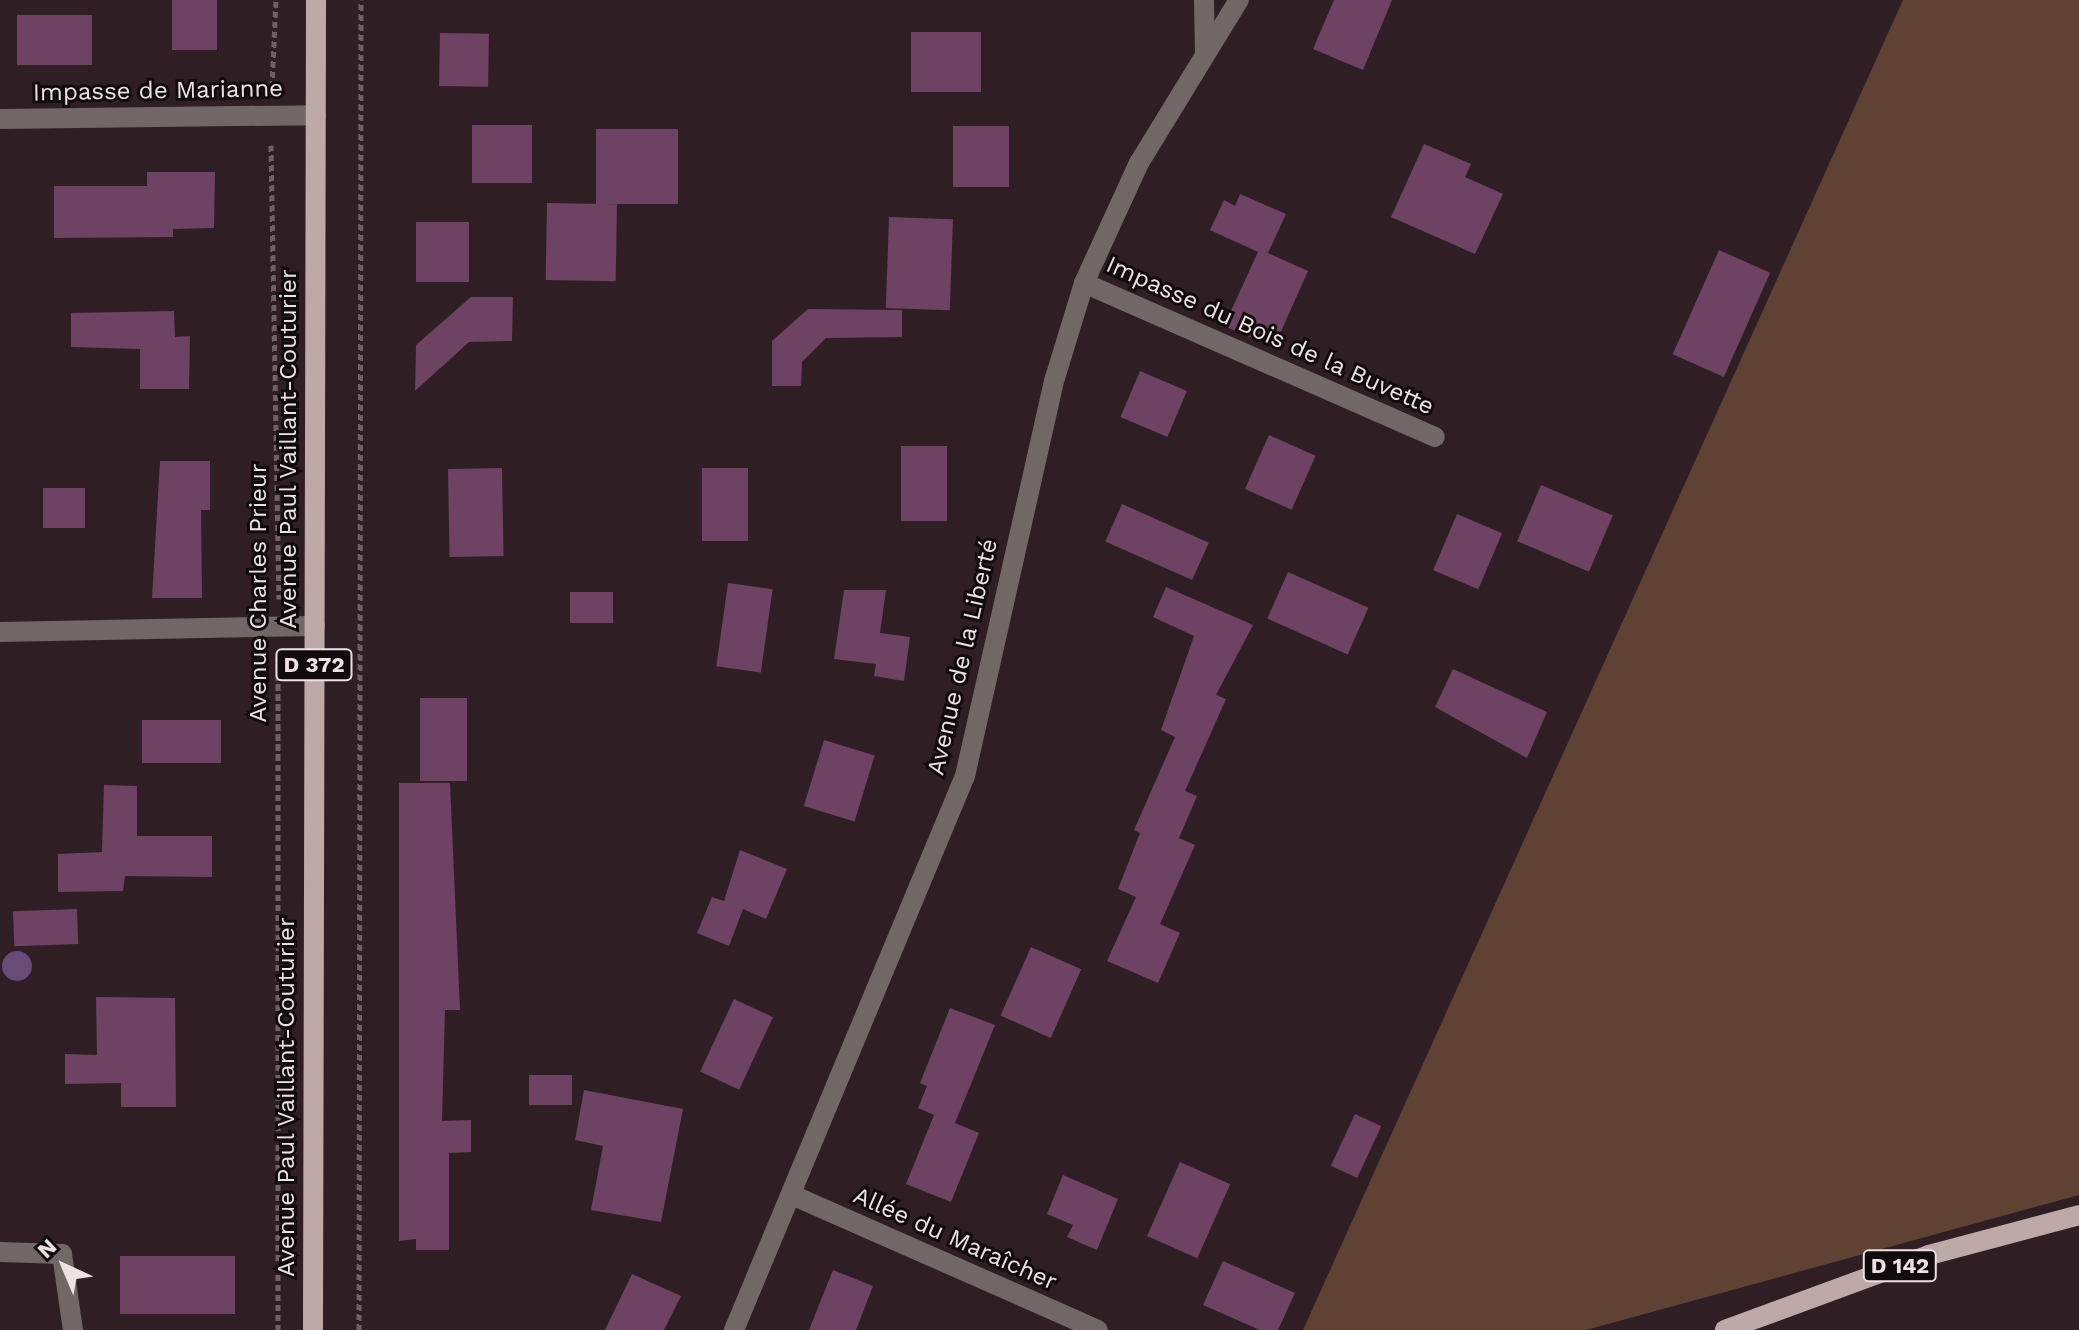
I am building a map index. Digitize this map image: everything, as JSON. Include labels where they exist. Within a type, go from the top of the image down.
[{"type":"main road","name":"Avenue Paul Vaillant-Couturier","points":[[313,1330],[316,0]]},
{"type":"main road","name":"D 142","points":[[1725,1330],[1929,1255],[2079,1215]]},
{"type":"street","points":[[1204,0],[1205,52]]},
{"type":"street","name":"Avenue de la Liberté","points":[[734,1330],[965,776],[1034,463],[1084,283],[1139,163],[1239,0]]},
{"type":"street","name":"Impasse de Marianne","points":[[0,119],[316,115]]},
{"type":"street","name":"Impasse du Bois de la Buvette","points":[[1084,283],[1435,437]]},
{"type":"street","points":[[0,632],[315,626]]},
{"type":"street","name":"Allée du Maraîcher","points":[[792,1195],[1098,1330]]},
{"type":"street","points":[[0,1252],[62,1254],[73,1330]]},
{"type":"path","name":"Avenue Charles Prieur","points":[[276,0],[270,117],[279,626],[278,1330]]},
{"type":"path","points":[[359,1330],[361,0]]},
{"type":"shaded area","points":[[1903,0],[2079,0],[2079,1195],[1586,1330],[1303,1330]]},
{"type":"shaded area","points":[[17,951],[28,955],[32,966],[28,977],[17,981],[6,977],[2,966],[6,955]]},
{"type":"building","points":[[172,0],[217,0],[217,50],[172,50]]},
{"type":"building","points":[[1334,0],[1392,0],[1363,70],[1313,49]]},
{"type":"building","points":[[17,15],[92,15],[92,65],[17,65]]},
{"type":"building","points":[[911,32],[981,32],[981,92],[911,92]]},
{"type":"building","points":[[440,33],[489,34],[488,87],[439,86]]},
{"type":"building","points":[[472,125],[532,125],[532,183],[472,183]]},
{"type":"building","points":[[953,126],[1009,126],[1009,187],[953,187]]},
{"type":"building","points":[[596,129],[678,129],[678,204],[596,204]]},
{"type":"building","points":[[1424,144],[1471,164],[1465,177],[1503,194],[1475,254],[1391,217]]},
{"type":"building","points":[[147,172],[215,172],[214,228],[173,229],[173,237],[54,238],[54,186],[147,186]]},
{"type":"building","points":[[1240,194],[1286,214],[1268,253],[1308,271],[1274,347],[1224,326],[1258,252],[1210,230],[1224,200],[1235,206]]},
{"type":"building","points":[[547,203],[617,204],[616,281],[546,280]]},
{"type":"building","points":[[889,217],[953,219],[950,310],[886,308]]},
{"type":"building","points":[[416,222],[469,222],[469,282],[416,282]]},
{"type":"building","points":[[1719,250],[1770,273],[1724,377],[1673,354]]},
{"type":"building","points":[[471,297],[513,297],[512,341],[469,342],[415,391],[416,345]]},
{"type":"building","points":[[808,309],[902,310],[902,337],[826,338],[802,362],[801,386],[772,386],[772,341]]},
{"type":"building","points":[[174,311],[175,337],[190,336],[189,389],[140,389],[140,349],[71,347],[71,313]]},
{"type":"building","points":[[1140,371],[1187,391],[1167,437],[1120,417]]},
{"type":"building","points":[[1269,435],[1316,456],[1292,510],[1245,489]]},
{"type":"building","points":[[901,446],[947,446],[947,521],[901,521]]},
{"type":"building","points":[[160,461],[210,461],[210,510],[201,510],[202,598],[152,598]]},
{"type":"building","points":[[502,468],[504,556],[450,557],[448,469]]},
{"type":"building","points":[[702,468],[748,468],[748,541],[702,541]]},
{"type":"building","points":[[1541,485],[1613,515],[1589,572],[1517,541]]},
{"type":"building","points":[[43,488],[85,488],[85,528],[43,528]]},
{"type":"building","points":[[1122,504],[1209,543],[1192,580],[1105,541]]},
{"type":"building","points":[[1457,514],[1502,533],[1478,589],[1433,570]]},
{"type":"building","points":[[1288,572],[1368,608],[1348,654],[1267,619]]},
{"type":"building","points":[[728,583],[773,589],[761,672],[716,666]]},
{"type":"building","points":[[1166,587],[1253,625],[1216,695],[1226,699],[1185,791],[1197,796],[1179,838],[1195,845],[1160,924],[1180,933],[1158,983],[1107,961],[1136,897],[1118,889],[1140,833],[1134,830],[1175,737],[1161,730],[1194,636],[1153,617]]},
{"type":"building","points":[[844,590],[886,590],[880,633],[910,637],[904,681],[874,676],[876,664],[834,659]]},
{"type":"building","points":[[570,592],[613,592],[613,623],[570,623]]},
{"type":"building","points":[[1453,669],[1547,712],[1527,758],[1435,707]]},
{"type":"building","points":[[420,698],[467,698],[467,781],[420,781]]},
{"type":"building","points":[[142,720],[221,720],[221,763],[142,763]]},
{"type":"building","points":[[824,740],[875,755],[855,821],[804,806]]},
{"type":"building","points":[[399,783],[450,783],[460,1010],[445,1010],[442,1121],[471,1120],[471,1152],[449,1153],[449,1250],[416,1250],[416,1239],[399,1241]]},
{"type":"building","points":[[104,785],[137,786],[137,836],[212,836],[212,877],[125,876],[123,891],[58,892],[58,854],[102,852]]},
{"type":"building","points":[[740,850],[787,869],[766,919],[743,909],[729,946],[697,933],[712,897],[724,901]]},
{"type":"building","points":[[77,909],[78,944],[14,946],[13,911]]},
{"type":"building","points":[[1031,947],[1081,969],[1051,1038],[1000,1016]]},
{"type":"building","points":[[96,997],[175,998],[176,1107],[121,1107],[121,1083],[65,1084],[65,1054],[97,1055]]},
{"type":"building","points":[[734,999],[773,1017],[739,1090],[700,1072]]},
{"type":"building","points":[[950,1008],[995,1025],[955,1123],[979,1133],[951,1202],[906,1184],[934,1115],[918,1108],[927,1086],[920,1083]]},
{"type":"building","points":[[529,1075],[572,1075],[572,1105],[529,1105]]},
{"type":"building","points":[[584,1090],[683,1109],[661,1222],[591,1210],[603,1146],[575,1140]]},
{"type":"building","points":[[1355,1114],[1381,1126],[1357,1178],[1331,1166]]},
{"type":"building","points":[[1180,1162],[1230,1184],[1197,1258],[1147,1236]]},
{"type":"building","points":[[1063,1175],[1118,1199],[1097,1250],[1067,1237],[1073,1225],[1047,1214]]},
{"type":"building","points":[[120,1256],[235,1256],[235,1314],[120,1314]]},
{"type":"building","points":[[1223,1261],[1295,1293],[1278,1330],[1260,1330],[1203,1305]]},
{"type":"building","points":[[833,1270],[873,1286],[856,1330],[809,1330]]},
{"type":"building","points":[[632,1274],[681,1296],[664,1330],[605,1330]]}]
